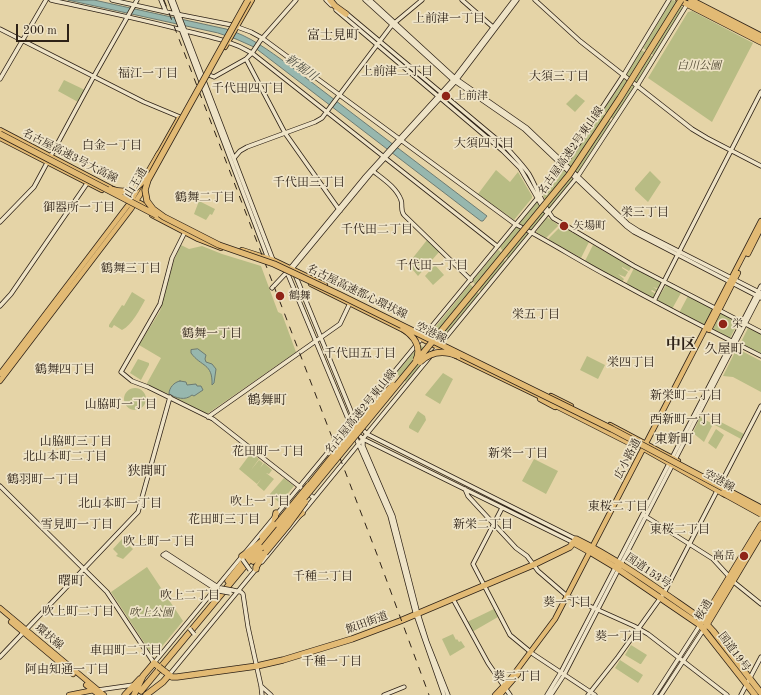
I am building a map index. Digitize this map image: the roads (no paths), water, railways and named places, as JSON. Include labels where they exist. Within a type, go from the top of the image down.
[{"type":"highway","name":"名古屋高速都心環状線","points":[[247,0],[147,182],[145,192],[147,200],[152,208],[158,213],[219,245],[274,264],[359,304],[612,430],[761,508]]},
{"type":"highway","points":[[331,0],[345,13]]},
{"type":"highway","points":[[679,0],[689,1],[761,36]]},
{"type":"highway","name":"名古屋高速2号東山線","points":[[143,693],[198,622],[372,417],[569,175],[620,98],[679,0]]},
{"type":"highway","name":"名古屋高速2号東山線","points":[[143,693],[235,581],[316,477],[567,173],[618,97],[679,0]]},
{"type":"highway","points":[[689,1],[761,42]]},
{"type":"highway","name":"名古屋高速3号大高線","points":[[0,132],[116,191],[126,192],[136,188],[142,182],[172,135]]},
{"type":"highway","name":"名古屋高速3号大高線","points":[[0,132],[105,189],[203,239],[219,245]]},
{"type":"highway","points":[[242,558],[262,541],[285,516],[372,408],[409,369],[418,357],[417,343],[410,334],[359,304]]},
{"type":"highway","points":[[253,571],[265,553],[292,521],[335,461],[418,363],[426,356],[433,353],[442,352],[452,354],[507,377]]},
{"type":"highway","points":[[518,383],[521,388],[636,445]]},
{"type":"highway","points":[[671,461],[761,514]]},
{"type":"highway","points":[[692,477],[696,476],[719,488],[761,514]]},
{"type":"highway","points":[[254,546],[274,523],[276,513]]},
{"type":"highway","points":[[235,581],[286,524],[302,513]]},
{"type":"highway","name":"桜通","points":[[704,624],[761,525]]},
{"type":"highway","name":"桜通","points":[[731,579],[761,534]]},
{"type":"highway","name":"国道153号","points":[[575,541],[593,550],[618,566],[704,624]]},
{"type":"highway","name":"飯田街道","points":[[169,675],[172,677],[178,677],[257,666],[350,640],[484,586],[570,547],[575,541]]},
{"type":"highway","points":[[198,622],[250,552]]},
{"type":"highway","name":"国道19号","points":[[704,624],[748,682],[755,695]]},
{"type":"highway","points":[[125,695],[143,676],[159,667],[169,675],[154,695]]},
{"type":"highway","points":[[134,695],[143,676]]},
{"type":"highway","points":[[143,693],[163,682]]},
{"type":"highway","name":"国道19号","points":[[748,682],[761,693]]},
{"type":"main road","name":"山王通","points":[[0,381],[133,202],[227,39],[247,0]]},
{"type":"main road","name":"山王通","points":[[233,28],[252,0]]},
{"type":"main road","name":"山王通","points":[[0,374],[133,202],[180,117],[203,81],[209,75],[227,39]]},
{"type":"main road","name":"空港線","points":[[0,132],[50,156],[214,246],[270,259],[292,269],[350,303],[425,334],[440,344],[533,393],[534,396],[556,408],[671,461],[719,488],[761,508]]},
{"type":"main road","name":"空港線","points":[[0,138],[88,183],[133,202]]},
{"type":"main road","name":"広小路通","points":[[732,281],[761,221]]},
{"type":"main road","name":"広小路通","points":[[500,695],[558,620],[568,596],[761,228]]},
{"type":"main road","name":"空港線","points":[[270,259],[294,276],[421,339],[440,344],[647,444],[692,477]]},
{"type":"main road","name":"環状線","points":[[0,608],[97,692],[104,695]]},
{"type":"main road","name":"環状線","points":[[0,612],[25,631]]},
{"type":"main road","name":"広小路通","points":[[495,695],[505,688]]},
{"type":"main road","points":[[69,695],[97,692]]},
{"type":"street","points":[[0,79],[46,0]]},
{"type":"street","points":[[51,0],[128,15],[227,39],[252,53],[497,246]]},
{"type":"street","points":[[112,0],[251,32],[340,95],[399,141],[515,224],[532,232],[654,301],[761,356]]},
{"type":"street","points":[[0,222],[34,187],[137,0]]},
{"type":"street","points":[[161,0],[166,12]]},
{"type":"street","points":[[170,0],[178,16]]},
{"type":"street","points":[[173,0],[270,259]]},
{"type":"street","points":[[209,75],[214,77],[246,59],[261,39],[296,0]]},
{"type":"street","points":[[326,0],[341,15],[379,43]]},
{"type":"street","points":[[365,0],[455,80],[526,128],[628,224],[639,232],[679,254],[759,295]]},
{"type":"street","points":[[370,0],[393,24]]},
{"type":"street","points":[[234,158],[240,151],[247,147],[318,120],[327,113],[393,24],[422,0]]},
{"type":"street","points":[[462,0],[494,29]]},
{"type":"street","points":[[494,29],[514,0]]},
{"type":"street","points":[[272,288],[287,272],[292,269],[338,209],[455,80],[518,0]]},
{"type":"street","points":[[534,0],[623,76],[692,129],[761,166]]},
{"type":"street","points":[[0,486],[107,592],[159,667],[186,624],[218,589],[276,513],[471,280],[564,165],[623,76],[669,0]]},
{"type":"street","points":[[169,675],[234,592],[302,513],[577,177],[637,86],[689,1]]},
{"type":"street","points":[[345,13],[441,95],[510,157],[523,173],[538,197],[545,212],[548,212],[553,218],[578,234],[634,266],[761,332]]},
{"type":"street","points":[[0,29],[144,102],[180,117]]},
{"type":"street","points":[[246,59],[285,133],[338,209]]},
{"type":"street","points":[[203,81],[234,158],[270,259]]},
{"type":"street","points":[[654,301],[761,92]]},
{"type":"street","points":[[338,209],[384,157]]},
{"type":"street","points":[[373,171],[396,192],[401,202],[404,215],[471,280]]},
{"type":"street","points":[[0,306],[11,294],[91,178]]},
{"type":"street","points":[[186,230],[172,261],[160,304],[121,372],[132,381],[170,397],[213,419],[314,498]]},
{"type":"street","points":[[292,269],[363,439],[363,446],[393,516],[417,614],[448,695]]},
{"type":"street","points":[[287,272],[358,445],[390,516],[417,614],[444,695]]},
{"type":"street","points":[[552,695],[671,461],[759,295],[761,286]]},
{"type":"street","points":[[208,417],[340,324],[350,303]]},
{"type":"street","points":[[0,657],[138,512],[170,397]]},
{"type":"street","points":[[590,694],[662,596],[761,406]]},
{"type":"street","points":[[354,420],[367,434],[575,541]]},
{"type":"street","points":[[350,425],[363,439],[502,508],[575,541]]},
{"type":"street","points":[[465,489],[468,496],[538,571],[568,596],[653,637],[727,695]]},
{"type":"street","points":[[502,508],[473,564],[510,635],[532,653],[590,694],[595,695]]},
{"type":"street","points":[[644,515],[713,559],[731,579],[761,604]]},
{"type":"street","points":[[164,554],[218,589],[234,592],[243,597],[262,695]]},
{"type":"street","points":[[242,558],[253,571]]},
{"type":"street","points":[[453,599],[488,663],[510,695]]},
{"type":"street","points":[[186,624],[198,639]]},
{"type":"street","name":"桜通","points":[[655,695],[679,658],[704,624]]},
{"type":"street","name":"桜通","points":[[661,695],[683,662],[704,624]]},
{"type":"street","points":[[741,695],[761,657]]},
{"type":"street","points":[[546,695],[562,673]]},
{"type":"street","points":[[97,692],[133,685]]},
{"type":"street","points":[[261,686],[271,695]]},
{"type":"street","points":[[384,695],[404,687]]},
{"type":"water","name":"新堀川","points":[[68,0],[94,0],[226,29],[243,35],[289,65],[487,216],[483,221],[481,221],[254,47],[218,33]]},
{"type":"water","points":[[198,349],[206,355],[206,362],[212,364],[216,369],[214,383],[212,385],[211,373],[206,366],[191,353],[191,350]]},
{"type":"water","points":[[180,381],[186,382],[187,385],[196,384],[197,386],[201,386],[203,390],[194,396],[192,395],[186,398],[178,398],[169,394],[172,386]]},
{"type":"railway","points":[[164,0],[378,557],[429,695]]},
{"type":"place","name":"上前津","points":[[446,96]]},
{"type":"place","name":"矢場町","points":[[564,226]]},
{"type":"place","name":"鶴舞","points":[[280,296]]},
{"type":"place","name":"栄","points":[[723,324]]},
{"type":"place","name":"高岳","points":[[744,556]]},
{"type":"district","name":"上前津一丁目","points":[[449,19]]},
{"type":"district","name":"富士見町","points":[[333,36]]},
{"type":"district","name":"上前津二丁目","points":[[397,72]]},
{"type":"district","name":"福江一丁目","points":[[148,74]]},
{"type":"district","name":"大須三丁目","points":[[559,77]]},
{"type":"district","name":"千代田四丁目","points":[[248,89]]},
{"type":"district","name":"大須四丁目","points":[[484,144]]},
{"type":"district","name":"白金一丁目","points":[[112,146]]},
{"type":"district","name":"千代田三丁目","points":[[309,183]]},
{"type":"district","name":"鶴舞二丁目","points":[[205,198]]},
{"type":"district","name":"御器所一丁目","points":[[79,208]]},
{"type":"district","name":"栄三丁目","points":[[645,213]]},
{"type":"district","name":"千代田二丁目","points":[[377,230]]},
{"type":"district","name":"千代田一丁目","points":[[432,266]]},
{"type":"district","name":"鶴舞三丁目","points":[[131,269]]},
{"type":"district","name":"栄五丁目","points":[[536,315]]},
{"type":"district","name":"鶴舞一丁目","points":[[212,334]]},
{"type":"district","name":"中区","points":[[681,345]]},
{"type":"district","name":"久屋町","points":[[724,350]]},
{"type":"district","name":"千代田五丁目","points":[[360,354]]},
{"type":"district","name":"栄四丁目","points":[[631,363]]},
{"type":"district","name":"鶴舞四丁目","points":[[65,370]]},
{"type":"district","name":"新栄町二丁目","points":[[686,396]]},
{"type":"district","name":"鶴舞町","points":[[267,401]]},
{"type":"district","name":"山脇町一丁目","points":[[121,405]]},
{"type":"district","name":"西新町一丁目","points":[[686,420]]},
{"type":"district","name":"東新町","points":[[674,440]]},
{"type":"district","name":"山脇町三丁目","points":[[76,442]]},
{"type":"district","name":"花田町一丁目","points":[[268,452]]},
{"type":"district","name":"新栄一丁目","points":[[518,454]]},
{"type":"district","name":"北山本町二丁目","points":[[65,457]]},
{"type":"district","name":"狭間町","points":[[147,472]]},
{"type":"district","name":"鶴羽町一丁目","points":[[43,480]]},
{"type":"district","name":"吹上一丁目","points":[[260,502]]},
{"type":"district","name":"北山本町一丁目","points":[[120,504]]},
{"type":"district","name":"東桜二丁目","points":[[618,507]]},
{"type":"district","name":"花田町三丁目","points":[[224,520]]},
{"type":"district","name":"雪見町一丁目","points":[[77,525]]},
{"type":"district","name":"新栄二丁目","points":[[483,525]]},
{"type":"district","name":"東桜二丁目","points":[[680,530]]},
{"type":"district","name":"吹上町一丁目","points":[[159,542]]},
{"type":"district","name":"千種二丁目","points":[[323,577]]},
{"type":"district","name":"曙町","points":[[71,582]]},
{"type":"district","name":"吹上二丁目","points":[[190,596]]},
{"type":"district","name":"葵一丁目","points":[[567,603]]},
{"type":"district","name":"吹上町二丁目","points":[[78,612]]},
{"type":"district","name":"葵一丁目","points":[[619,637]]},
{"type":"district","name":"車田町二丁目","points":[[126,651]]},
{"type":"district","name":"千種一丁目","points":[[332,662]]},
{"type":"district","name":"阿由知通一丁目","points":[[67,670]]},
{"type":"district","name":"葵二丁目","points":[[517,677]]},
{"type":"park label","name":"白川公園","points":[[699,66]]},
{"type":"park label","name":"吹上公園","points":[[151,613]]}]
